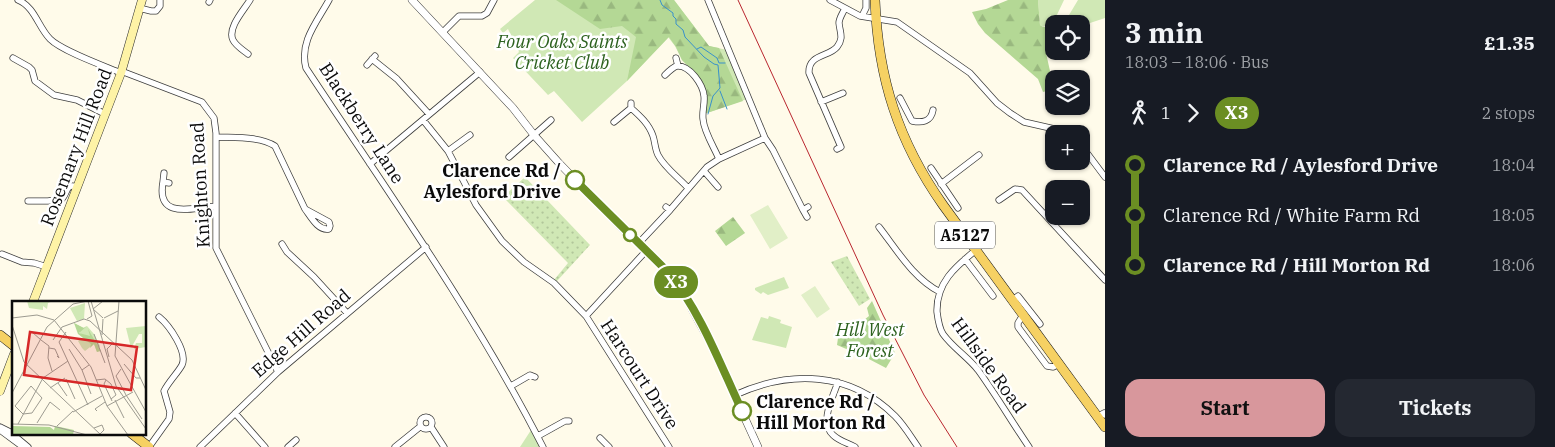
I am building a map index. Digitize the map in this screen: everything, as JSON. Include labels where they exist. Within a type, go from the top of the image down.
[{"type":"main road","name":"Rosemary Hill Road","points":[[33,301],[121,72],[142,0]]},
{"type":"main road","name":"A5127","points":[[875,0],[880,53],[890,99],[906,144],[920,171],[1059,364],[1101,416],[1105,427]]},
{"type":"main road","points":[[0,335],[12,344]]},
{"type":"main road","points":[[0,391],[12,359]]},
{"type":"main road","points":[[132,434],[149,447]]},
{"type":"street","name":"Knighton Road","points":[[18,0],[30,8],[50,40],[86,58],[202,102],[214,118],[216,137],[216,248],[278,372]]},
{"type":"street","points":[[139,8],[152,12],[156,11],[160,6],[160,0]]},
{"type":"street","points":[[249,55],[234,42],[232,37],[233,29],[250,0]]},
{"type":"street","name":"Blackberry Lane","points":[[329,0],[305,42],[304,58],[306,68],[426,247],[511,386],[543,447]]},
{"type":"street","points":[[412,0],[513,108],[534,135],[638,244],[668,272],[680,287],[711,344],[758,447]]},
{"type":"street","points":[[443,32],[459,16],[482,16],[487,13],[494,0]]},
{"type":"street","points":[[708,0],[765,138],[806,208],[807,217]]},
{"type":"street","points":[[830,0],[862,16],[897,22],[970,73],[997,103],[1010,113],[1024,122],[1045,127]]},
{"type":"street","points":[[862,16],[866,8],[866,0]]},
{"type":"street","points":[[842,147],[821,102],[809,68],[814,59],[833,50],[838,44],[842,36],[839,22],[846,8]]},
{"type":"street","points":[[13,58],[29,67],[32,70],[35,81],[54,95],[77,100],[105,114]]},
{"type":"street","points":[[676,58],[678,66]]},
{"type":"street","points":[[371,60],[397,79],[429,114]]},
{"type":"street","points":[[665,75],[678,66],[689,70],[698,81],[704,96],[704,126],[719,159]]},
{"type":"street","points":[[370,164],[480,72]]},
{"type":"street","points":[[821,102],[842,93]]},
{"type":"street","points":[[900,98],[912,121],[920,122],[927,120],[932,115],[933,110]]},
{"type":"street","points":[[614,122],[631,106],[645,121],[653,135],[661,160],[688,188]]},
{"type":"street","points":[[898,122],[908,115]]},
{"type":"street","name":"Harcourt Drive","points":[[423,120],[448,151],[476,204],[502,241],[524,262],[554,283],[586,316],[669,447]]},
{"type":"street","points":[[509,157],[551,120]]},
{"type":"street","points":[[448,151],[470,135]]},
{"type":"street","points":[[216,137],[259,140],[269,142],[274,146],[305,209]]},
{"type":"street","points":[[638,244],[668,209],[681,199],[688,188],[707,167],[719,159],[765,138]]},
{"type":"street","points":[[941,184],[979,155]]},
{"type":"street","points":[[1090,158],[1105,177]]},
{"type":"street","points":[[931,168],[958,208]]},
{"type":"street","points":[[704,170],[721,187]]},
{"type":"street","points":[[164,173],[166,183],[161,192],[164,201],[169,207],[176,210],[216,206]]},
{"type":"street","points":[[28,201],[62,199],[68,187],[78,187]]},
{"type":"street","points":[[999,200],[1015,189],[1022,190],[1105,280]]},
{"type":"street","points":[[943,205],[951,199]]},
{"type":"street","points":[[879,227],[919,278],[940,292]]},
{"type":"street","points":[[282,244],[287,252],[314,276],[347,313]]},
{"type":"street","name":"Edge Hill Road","points":[[200,447],[278,372],[426,247]]},
{"type":"street","name":"Hillside Road","points":[[976,250],[950,274],[940,292],[937,311],[941,330],[946,338],[970,359],[1029,447]]},
{"type":"street","points":[[586,316],[646,251]]},
{"type":"street","points":[[2,254],[22,262],[46,267]]},
{"type":"street","points":[[965,259],[992,296]]},
{"type":"street","points":[[1013,300],[1018,296],[1040,324]]},
{"type":"street","points":[[149,447],[169,418],[170,412],[164,391],[182,366],[183,360],[182,352],[171,328],[159,317]]},
{"type":"street","points":[[511,386],[530,376],[535,377]]},
{"type":"street","points":[[735,396],[757,386],[784,379],[815,379],[838,382],[859,390],[896,416],[918,447]]},
{"type":"street","points":[[838,382],[828,412],[828,426],[832,435],[855,447]]},
{"type":"street","points":[[235,413],[266,447]]},
{"type":"street","points":[[421,426],[421,420],[426,417],[431,420],[431,427],[444,447]]},
{"type":"street","points":[[538,436],[565,421],[569,421]]},
{"type":"street","points":[[421,426],[425,429],[431,427]]},
{"type":"street","points":[[395,447],[421,426]]},
{"type":"street","points":[[0,429],[23,447]]},
{"type":"street","points":[[0,429],[12,434]]},
{"type":"street","points":[[12,434],[28,447]]},
{"type":"street","points":[[600,438],[609,447]]},
{"type":"street","points":[[288,447],[296,440]]},
{"type":"green space","name":"Four Oaks Saints Cricket Club","points":[[535,0],[674,0],[709,46],[727,50],[747,99],[704,114],[706,94],[693,71],[682,60],[668,37],[627,81],[582,122],[554,91],[548,95],[513,58],[519,52],[508,29],[503,33],[500,29]]},
{"type":"green space","points":[[556,0],[674,0],[709,46],[719,48],[743,101],[704,114],[706,94],[693,71],[682,60],[669,37],[627,81],[636,37],[622,26],[600,29]]},
{"type":"green space","points":[[1008,0],[1038,0],[1040,25],[1045,27],[1045,60],[1048,60],[1050,70],[1045,70],[1045,91],[1043,92],[1038,79],[985,33],[978,24],[972,12],[986,9]]},
{"type":"green space","points":[[1038,0],[1064,0],[1057,15],[1045,15],[1045,26],[1043,27],[1040,25]]},
{"type":"green space","points":[[1078,0],[1105,0],[1105,18],[1090,23],[1090,15],[1069,15]]},
{"type":"green space","points":[[525,177],[590,245],[557,281],[554,280],[568,263],[503,197]]},
{"type":"green space","points":[[768,205],[788,238],[770,249],[750,215]]},
{"type":"green space","points":[[733,217],[745,233],[726,246],[715,231]]},
{"type":"green space","points":[[847,256],[870,299],[859,306],[831,262]]},
{"type":"green space","points":[[784,277],[789,288],[768,295],[763,292],[761,294],[755,290],[755,288]]},
{"type":"green space","points":[[815,286],[830,309],[817,318],[801,295]]},
{"type":"green space","name":"Hill West Forest","points":[[872,301],[895,353],[886,368],[837,345],[838,338],[841,338],[869,316],[867,308]]},
{"type":"green space","points":[[769,316],[781,320],[780,323],[792,327],[786,348],[752,340],[761,317],[768,319]]},
{"type":"green space","points":[[533,427],[543,447],[520,447]]},
{"type":"waterway","points":[[660,0],[662,5],[673,13],[676,24],[683,30],[685,37],[704,57],[718,65],[720,88],[713,96],[708,114]]},
{"type":"waterway","points":[[697,49],[701,47],[717,58],[719,63],[725,63]]},
{"type":"waterway","points":[[720,91],[727,109]]},
{"type":"railway","points":[[738,0],[883,315],[924,395],[957,447]]},
{"type":"bus line","name":"X3","points":[[575,180],[668,272],[680,287],[711,344],[742,411]]},
{"type":"place","name":"Clarence Rd / Aylesford Drive","points":[[575,180]]},
{"type":"place","name":"Clarence Rd / Hill Morton Rd","points":[[742,411]]}]
